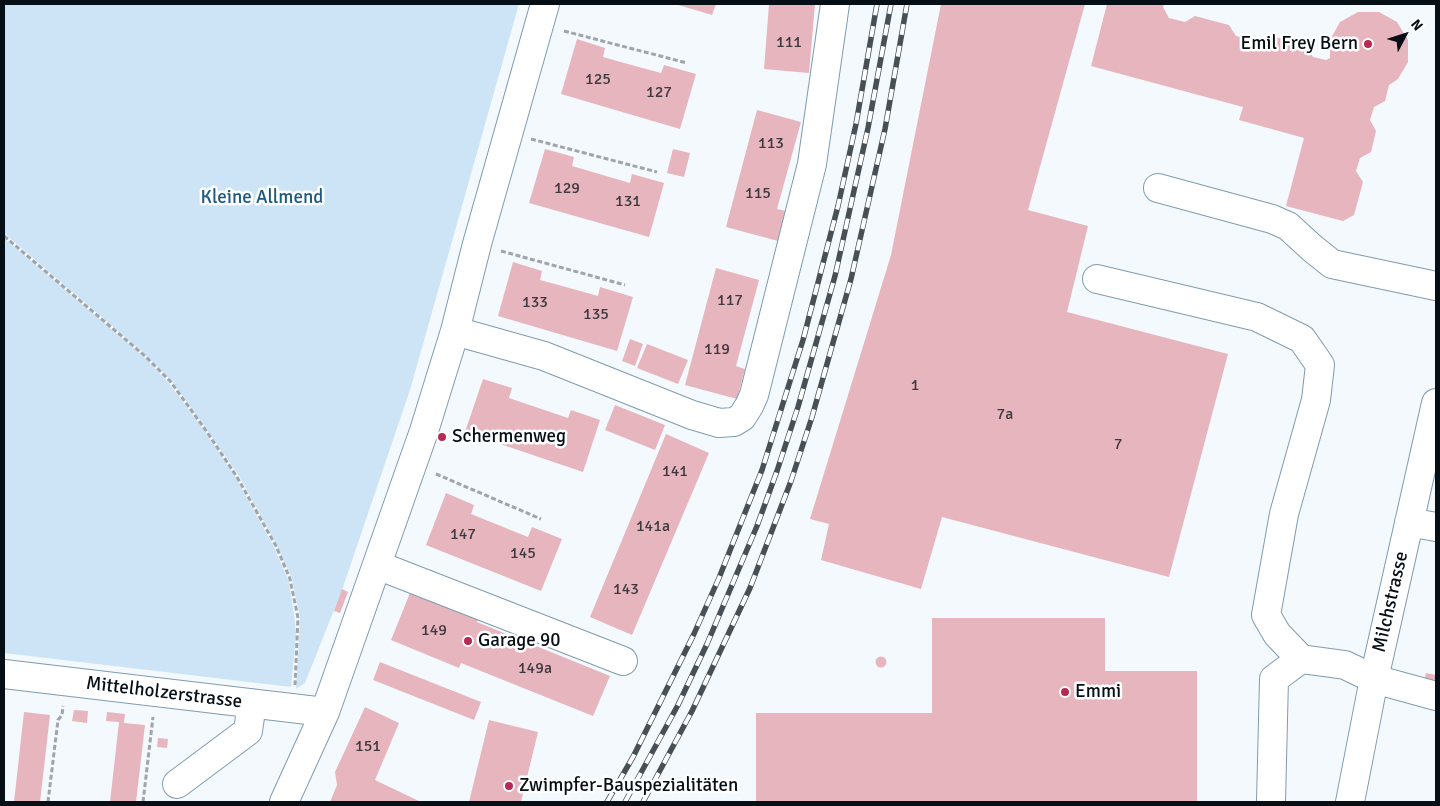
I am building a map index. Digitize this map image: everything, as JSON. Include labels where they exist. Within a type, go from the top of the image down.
[{"type":"street","points":[[455,331],[544,356],[719,424],[734,422],[742,418],[754,395],[812,164],[835,4]]},
{"type":"street","points":[[284,802],[325,712],[413,464],[455,331],[477,244],[542,14]]},
{"type":"street","points":[[1158,188],[1272,219],[1288,226],[1332,264],[1436,286]]},
{"type":"street","points":[[1097,279],[1257,317],[1302,339],[1320,365],[1316,400],[1284,514],[1266,615],[1277,634],[1300,659],[1345,665],[1374,679],[1436,696]]},
{"type":"street","name":"Milchstrasse","points":[[1350,802],[1374,679],[1436,402]]},
{"type":"street","points":[[1409,522],[1436,527]]},
{"type":"street","points":[[377,565],[623,661]]},
{"type":"street","points":[[1271,802],[1274,679],[1300,659]]},
{"type":"street","name":"Mittelholzerstrasse","points":[[4,674],[325,712]]},
{"type":"street","points":[[177,784],[248,731],[252,703]]},
{"type":"path","points":[[542,14],[688,63]]},
{"type":"path","points":[[509,133],[657,172]]},
{"type":"path","points":[[4,236],[145,356],[170,381],[237,477],[276,546],[290,579],[298,618],[294,691]]},
{"type":"path","points":[[477,244],[625,285]]},
{"type":"path","points":[[413,464],[541,519]]},
{"type":"path","points":[[48,802],[58,720],[62,715],[64,698]]},
{"type":"path","points":[[143,802],[154,708]]},
{"type":"green space","name":"Kleine Allmend","points":[[4,4],[519,4],[410,390],[342,590],[305,683],[296,689],[300,618],[292,579],[277,545],[239,476],[171,380],[146,355],[4,233]]},
{"type":"green space","points":[[4,238],[144,357],[168,382],[206,433],[236,478],[274,547],[289,582],[296,636],[291,687],[4,653]]},
{"type":"building","points":[[675,4],[716,4],[712,15]]},
{"type":"building","points":[[769,4],[815,4],[809,73],[764,69]]},
{"type":"building","points":[[941,4],[1085,4],[1028,210],[1088,226],[1067,312],[1228,354],[1169,577],[942,517],[921,589],[821,560],[829,524],[810,519],[891,255]]},
{"type":"building","points":[[1107,4],[1164,4],[1163,7],[1169,18],[1185,22],[1195,16],[1229,25],[1236,36],[1261,42],[1272,36],[1306,46],[1313,57],[1326,60],[1330,58],[1330,40],[1340,22],[1358,12],[1379,12],[1397,22],[1408,40],[1408,62],[1398,79],[1389,85],[1385,101],[1374,107],[1370,120],[1376,131],[1371,152],[1360,158],[1356,171],[1363,182],[1354,215],[1343,221],[1286,206],[1304,138],[1239,120],[1243,107],[1091,66]]},
{"type":"building","points":[[577,39],[605,48],[603,57],[661,73],[664,65],[696,74],[680,129],[561,94]]},
{"type":"building","points":[[757,110],[801,122],[777,209],[786,211],[778,241],[726,227]]},
{"type":"building","points":[[545,149],[574,157],[572,166],[630,183],[632,174],[664,183],[649,237],[529,203]]},
{"type":"building","points":[[673,149],[690,153],[684,177],[667,173]]},
{"type":"building","points":[[513,262],[542,271],[540,280],[598,296],[600,287],[633,297],[617,351],[498,316]]},
{"type":"building","points":[[716,268],[759,280],[736,366],[745,369],[737,399],[685,385]]},
{"type":"building","points":[[630,339],[643,344],[635,366],[622,361]]},
{"type":"building","points":[[647,344],[688,360],[678,384],[637,368]]},
{"type":"building","points":[[483,379],[512,388],[509,398],[568,418],[571,410],[600,420],[583,472],[465,432]]},
{"type":"building","points":[[615,405],[665,425],[655,450],[605,430]]},
{"type":"building","points":[[666,434],[709,453],[632,635],[590,617]]},
{"type":"building","points":[[446,493],[474,505],[471,514],[528,537],[532,527],[562,539],[541,591],[426,545]]},
{"type":"building","points":[[412,588],[480,616],[477,622],[610,676],[593,716],[461,663],[459,668],[391,640]]},
{"type":"building","points":[[342,589],[348,592],[340,613],[334,611]]},
{"type":"building","name":"Emmi","points":[[932,618],[1105,618],[1105,671],[1197,671],[1197,802],[756,802],[756,713],[932,713]]},
{"type":"building","points":[[881,656],[887,662],[881,668],[875,662]]},
{"type":"building","points":[[380,662],[481,702],[474,720],[373,680]]},
{"type":"building","points":[[1426,673],[1436,675],[1436,689],[1423,686]]},
{"type":"building","points":[[365,707],[399,723],[375,780],[421,802],[330,802],[337,785],[335,772]]},
{"type":"building","points":[[74,710],[88,711],[87,723],[72,721]]},
{"type":"building","points":[[24,712],[50,715],[40,802],[14,802]]},
{"type":"building","points":[[107,712],[125,714],[124,723],[145,725],[136,802],[110,802],[119,722],[106,721]]},
{"type":"building","points":[[489,720],[538,732],[521,802],[469,802]]},
{"type":"building","points":[[158,738],[168,739],[167,748],[157,747]]},
{"type":"railway","points":[[607,802],[633,757],[693,636],[719,578],[762,470],[803,340],[838,206],[856,124],[877,4]]},
{"type":"railway","points":[[625,802],[678,705],[707,644],[757,526],[777,471],[798,407],[835,276],[868,128],[891,4]]},
{"type":"railway","points":[[643,802],[692,711],[750,588],[791,481],[812,417],[851,279],[885,129],[907,4]]},
{"type":"place","name":"Emil Frey Bern","points":[[1368,44]]},
{"type":"place","name":"Schermenweg","points":[[442,437]]},
{"type":"place","name":"Garage 90","points":[[468,641]]},
{"type":"place","name":"Emmi","points":[[1065,692]]},
{"type":"place","name":"Zwimpfer-Bauspezialitäten","points":[[509,786]]}]
